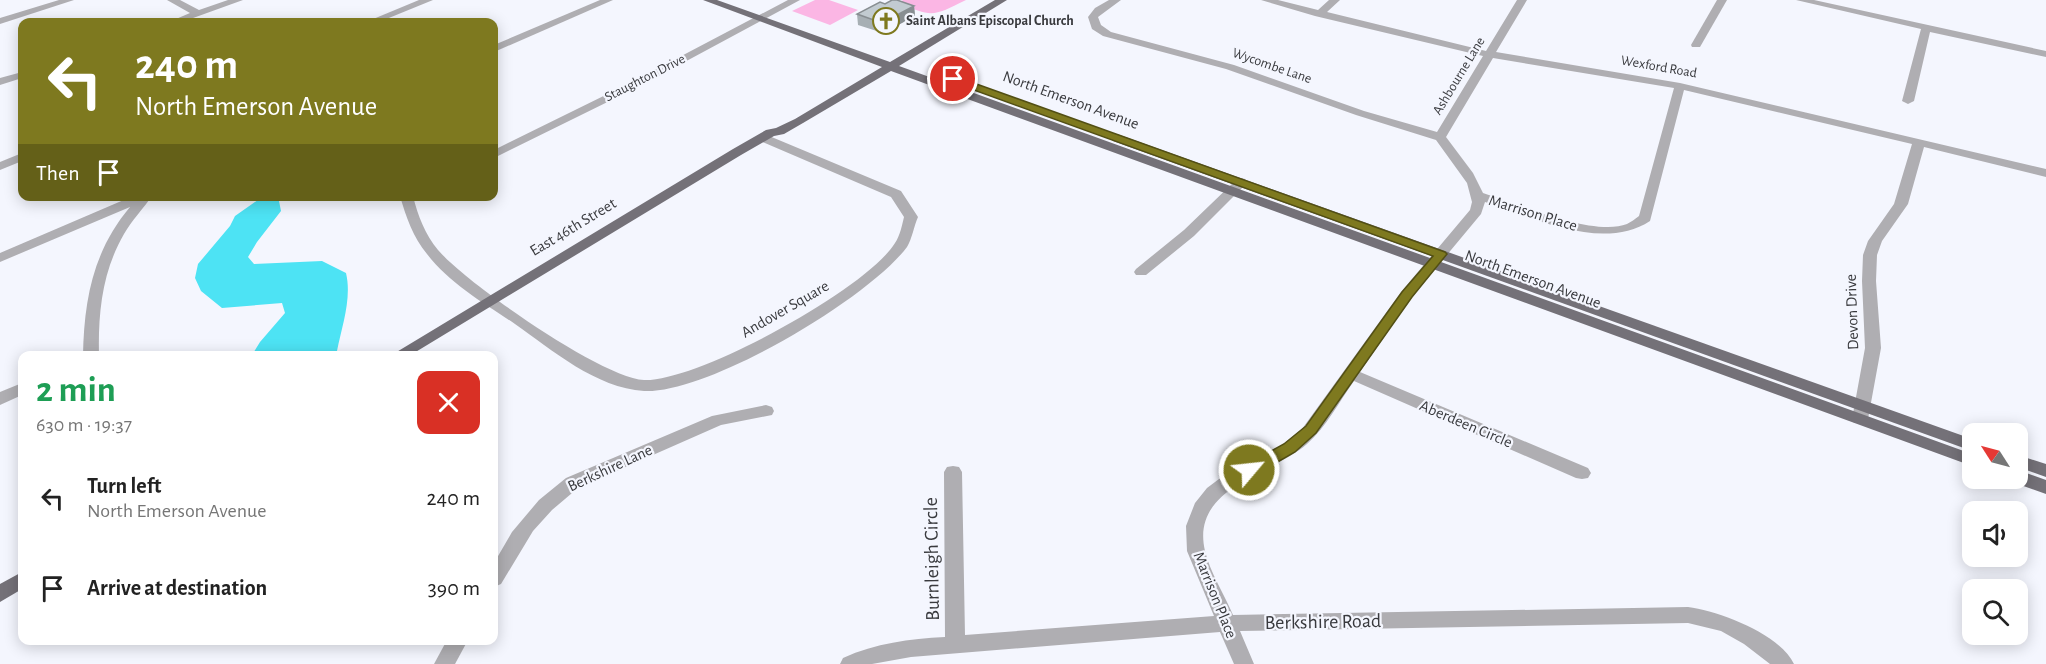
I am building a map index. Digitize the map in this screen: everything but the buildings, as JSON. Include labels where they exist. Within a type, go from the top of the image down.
[{"type":"main road","name":"North Emerson Avenue","points":[[708,0],[764,16],[1862,412],[1962,442]]},
{"type":"main road","name":"North Emerson Avenue","points":[[732,0],[764,16]]},
{"type":"main road","name":"East 46th Street","points":[[405,351],[766,135],[780,131],[990,0]]},
{"type":"main road","name":"East 46th Street","points":[[891,62],[1002,0]]},
{"type":"main road","name":"North Emerson Avenue","points":[[1862,412],[1962,456]]},
{"type":"main road","points":[[2028,465],[2046,471]]},
{"type":"main road","points":[[2028,481],[2046,487]]},
{"type":"main road","points":[[0,594],[18,583]]},
{"type":"street","points":[[0,21],[69,0]]},
{"type":"street","points":[[172,0],[199,14]]},
{"type":"street","points":[[186,18],[238,0]]},
{"type":"street","points":[[381,18],[428,0]]},
{"type":"street","points":[[498,47],[608,0]]},
{"type":"street","name":"Staughton Drive","points":[[498,152],[636,84],[795,0]]},
{"type":"street","name":"Wycombe Lane","points":[[1116,0],[1096,13],[1093,19],[1095,25],[1110,36],[1219,64],[1360,113],[1440,137]]},
{"type":"street","name":"Wexford Road","points":[[1266,0],[1384,31],[1490,54],[1680,86],[2046,173]]},
{"type":"street","points":[[1318,14],[1335,0]]},
{"type":"street","name":"Ashbourne Lane","points":[[1479,196],[1475,186],[1440,137],[1522,0]]},
{"type":"street","points":[[1696,45],[1722,0]]},
{"type":"street","points":[[1801,0],[2046,54]]},
{"type":"street","points":[[1908,101],[1926,28]]},
{"type":"street","points":[[0,82],[18,76]]},
{"type":"street","name":"Marrison Place","points":[[1244,664],[1196,551],[1195,526],[1199,512],[1210,495],[1222,485],[1267,462],[1301,439],[1319,419],[1407,294],[1476,211],[1479,196],[1588,230],[1614,231],[1637,226],[1645,218],[1680,86]]},
{"type":"street","name":"Andover Square","points":[[489,300],[607,376],[640,385],[663,384],[686,379],[768,342],[812,318],[857,287],[879,268],[904,241],[911,228],[913,217],[906,202],[890,190],[766,135]]},
{"type":"street","name":"Devon Drive","points":[[1862,412],[1872,352],[1873,324],[1867,279],[1870,253],[1880,231],[1900,206],[1919,142]]},
{"type":"street","points":[[0,166],[18,159]]},
{"type":"street","points":[[1141,272],[1189,233],[1237,186]]},
{"type":"street","points":[[0,258],[133,201]]},
{"type":"street","points":[[91,351],[91,307],[98,275],[115,238],[141,201]]},
{"type":"street","points":[[408,201],[417,232],[429,250],[454,276],[489,300]]},
{"type":"street","name":"Aberdeen Circle","points":[[1351,374],[1582,473]]},
{"type":"street","points":[[0,399],[18,390]]},
{"type":"street","name":"Berkshire Lane","points":[[498,572],[524,526],[556,494],[572,483],[718,420],[766,411]]},
{"type":"street","name":"Burnleigh Circle","points":[[953,472],[955,645]]},
{"type":"street","name":"Berkshire Road","points":[[850,664],[890,651],[1226,623],[1688,615],[1712,618],[1736,627],[1784,664]]},
{"type":"street","points":[[444,664],[455,645]]},
{"type":"shaded area","points":[[815,0],[829,0],[858,10],[830,25],[792,11]]},
{"type":"shaded area","points":[[903,0],[966,0],[946,10],[926,13],[898,3]]},
{"type":"water","points":[[256,201],[279,201],[281,211],[248,257],[254,264],[322,261],[346,273],[347,302],[337,351],[254,351],[285,313],[282,303],[222,308],[201,291],[195,278],[198,264],[230,226],[235,216]]},
{"type":"place","name":"Saint Albans Episcopal Church","points":[[886,21]]},
{"type":"route","points":[[953,79],[1441,254],[1407,294],[1311,430],[1290,448],[1249,470]]}]
